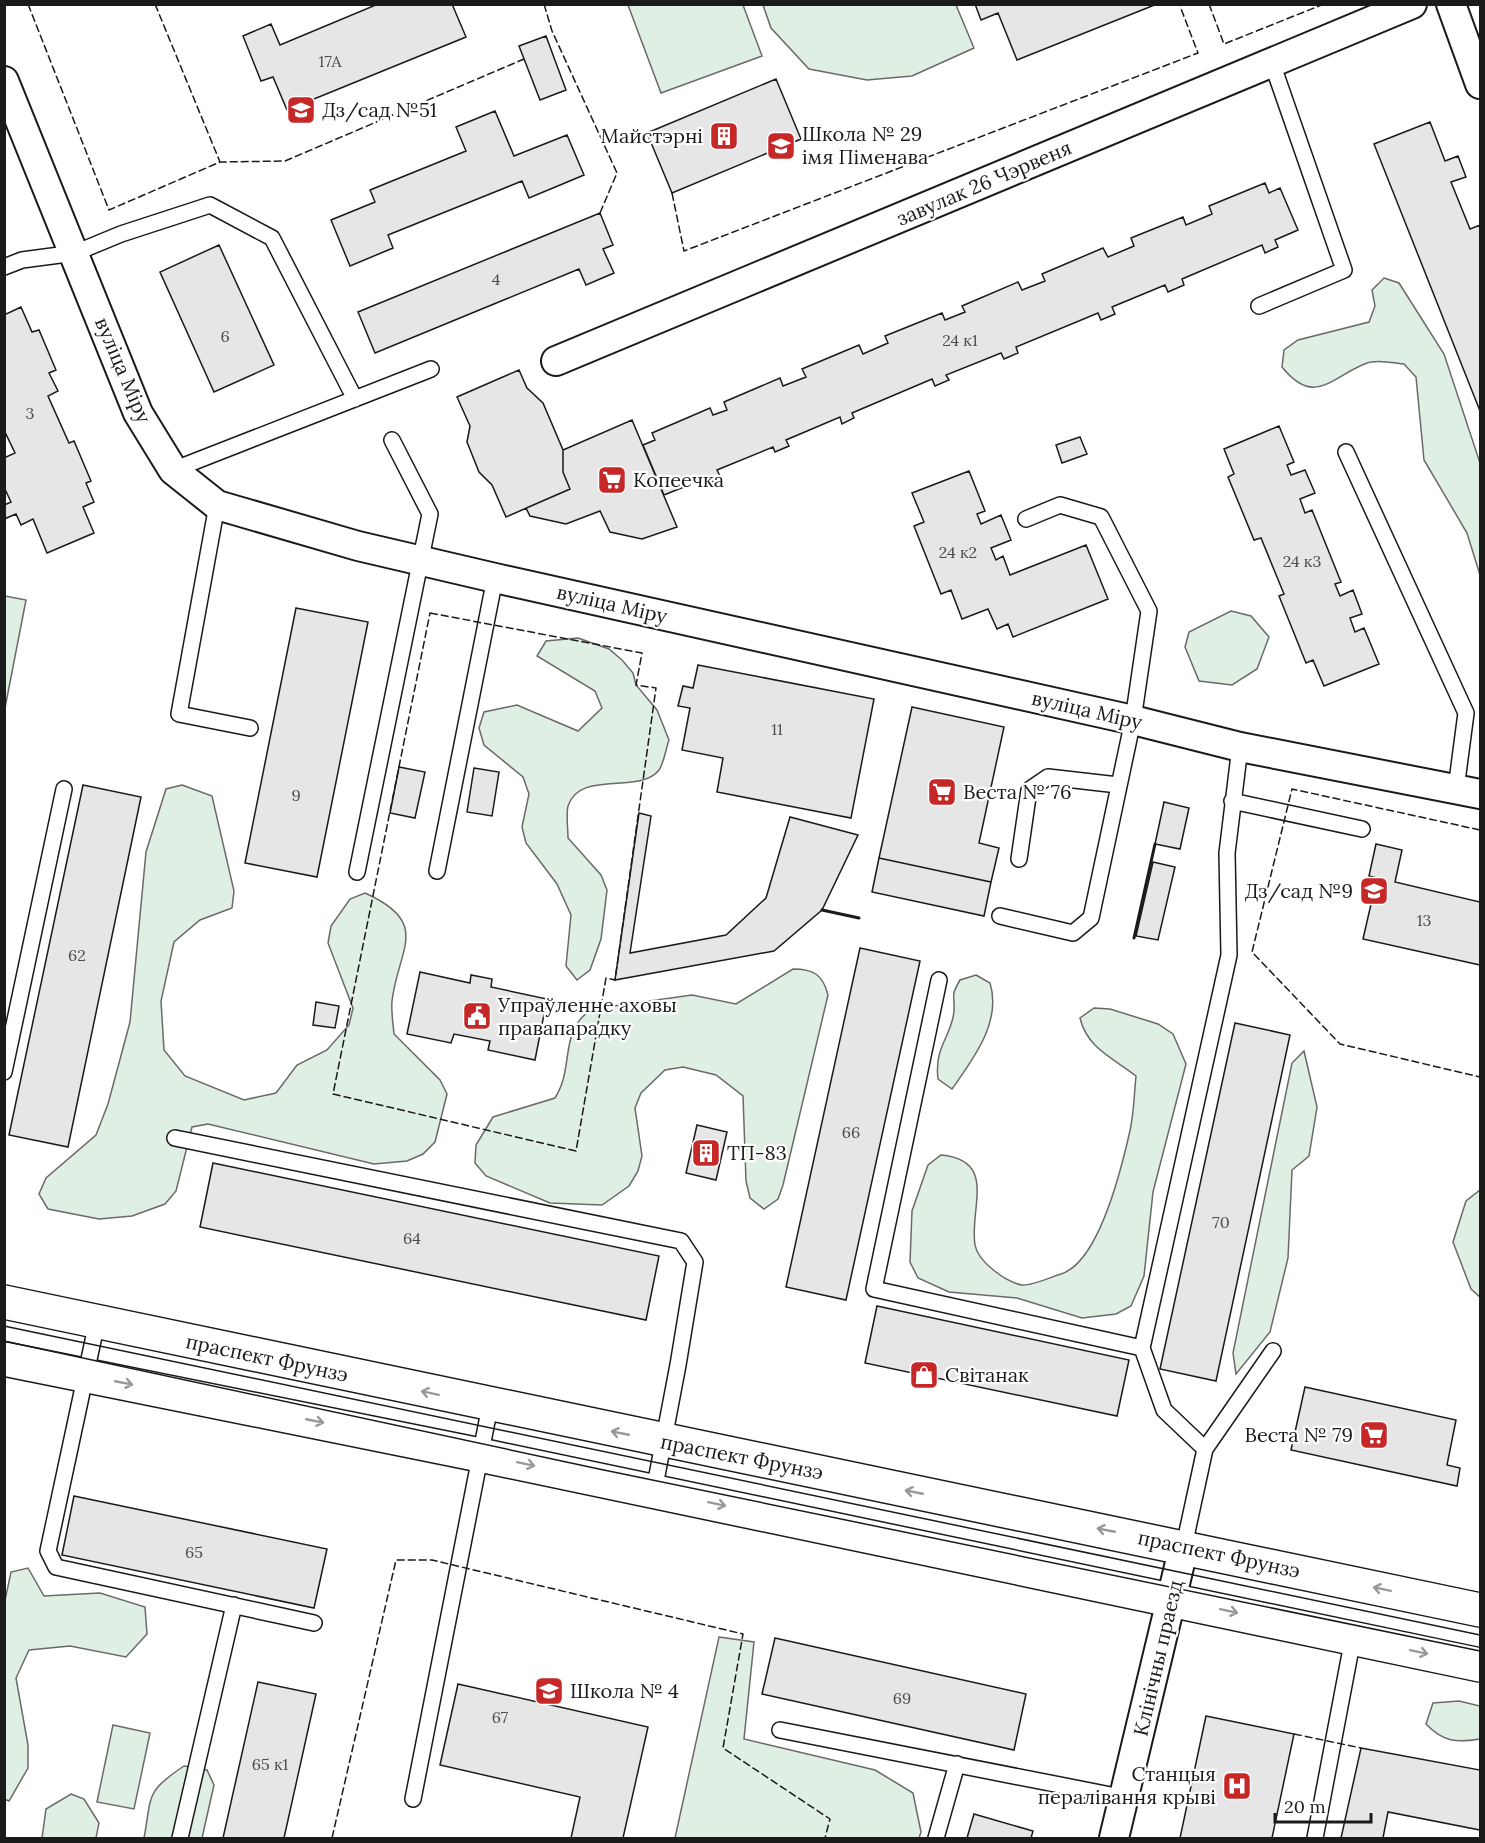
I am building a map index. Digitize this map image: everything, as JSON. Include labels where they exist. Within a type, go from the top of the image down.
[{"type":"main road","name":"праспект Фрунзэ","points":[[4,1302],[490,1406],[1184,1546],[1480,1610]]},
{"type":"main road","points":[[4,1359],[1171,1598],[1480,1665]]},
{"type":"street","name":"завулак 26 Чэрвеня","points":[[555,361],[1412,4]]},
{"type":"street","points":[[1451,4],[1480,84]]},
{"type":"street","name":"вуліца Міру","points":[[4,81],[138,413],[173,471],[217,505],[358,546],[420,561],[1133,720],[1240,747],[1468,792]]},
{"type":"street","name":"Клінічны праезд","points":[[1114,1839],[1126,1798],[1184,1546]]},
{"type":"lane","points":[[1259,306],[1344,270],[1272,63]]},
{"type":"lane","points":[[4,267],[22,260],[75,253],[121,234],[210,205],[272,238],[355,399]]},
{"type":"lane","points":[[173,471],[431,369]]},
{"type":"lane","points":[[357,872],[430,514],[392,440]]},
{"type":"lane","points":[[1346,452],[1466,713],[1468,792]]},
{"type":"lane","points":[[217,505],[179,714],[250,728]]},
{"type":"lane","points":[[1000,916],[1073,933],[1091,918],[1133,720],[1149,611],[1101,517],[1060,505],[1026,519]]},
{"type":"lane","points":[[437,871],[495,578]]},
{"type":"lane","points":[[1204,1449],[1164,1410],[1142,1348],[1230,955],[1227,853],[1240,747]]},
{"type":"lane","points":[[1019,859],[1029,790],[1048,777],[1118,784]]},
{"type":"lane","points":[[4,1072],[64,789]]},
{"type":"lane","points":[[1232,801],[1362,830]]},
{"type":"lane","points":[[939,980],[874,1289],[1142,1348]]},
{"type":"lane","points":[[175,1138],[681,1241],[695,1262],[654,1491]]},
{"type":"lane","points":[[97,1322],[48,1551],[56,1568],[314,1623]]},
{"type":"lane","points":[[1184,1546],[1204,1449],[1273,1351]]},
{"type":"lane","points":[[413,1799],[490,1406]]},
{"type":"lane","points":[[180,1839],[234,1605]]},
{"type":"lane","points":[[1315,1839],[1353,1638]]},
{"type":"lane","points":[[780,1730],[1126,1798]]},
{"type":"lane","points":[[936,1839],[957,1764]]},
{"type":"green space","points":[[628,5],[743,5],[762,56],[661,93]]},
{"type":"green space","points":[[763,5],[956,5],[974,48],[912,76],[867,80],[809,69],[771,28]]},
{"type":"green space","points":[[1384,278],[1399,283],[1444,354],[1480,463],[1480,575],[1467,533],[1424,460],[1416,377],[1404,364],[1380,361],[1367,363],[1333,381],[1314,387],[1304,386],[1282,367],[1284,350],[1298,340],[1369,322],[1375,306],[1372,290]]},
{"type":"green space","points":[[4,596],[26,600],[5,708]]},
{"type":"green space","points":[[1231,611],[1251,616],[1269,637],[1257,669],[1232,685],[1199,681],[1185,647],[1189,632]]},
{"type":"green space","points":[[578,638],[609,649],[622,660],[633,673],[636,685],[657,710],[669,740],[661,767],[650,777],[638,781],[585,788],[575,795],[568,806],[568,838],[601,875],[607,890],[601,939],[590,970],[577,980],[566,966],[571,915],[557,884],[526,843],[522,827],[529,794],[523,777],[484,745],[479,728],[484,712],[517,705],[578,731],[602,708],[595,691],[537,656],[546,641]]},
{"type":"green space","points":[[182,785],[212,796],[234,891],[232,908],[200,920],[174,942],[161,1001],[164,1050],[185,1076],[244,1100],[276,1093],[297,1065],[327,1050],[349,1025],[353,1008],[328,943],[331,926],[350,899],[365,893],[386,904],[398,915],[405,927],[404,952],[392,1001],[394,1034],[440,1080],[447,1094],[435,1142],[423,1154],[407,1161],[374,1164],[208,1124],[192,1127],[176,1191],[165,1204],[132,1216],[99,1219],[48,1209],[39,1194],[46,1178],[96,1135],[108,1104],[130,1022],[146,852],[166,789]]},
{"type":"green space","points":[[793,969],[807,970],[816,974],[823,982],[828,995],[783,1185],[778,1199],[764,1209],[750,1198],[746,1181],[743,1096],[716,1075],[683,1067],[665,1070],[641,1093],[635,1108],[642,1156],[638,1171],[629,1186],[602,1205],[550,1203],[486,1176],[475,1163],[476,1145],[493,1117],[555,1098],[561,1086],[575,1028],[581,1018],[592,1009],[692,995],[736,1004]]},
{"type":"green space","points":[[976,975],[990,983],[993,998],[992,1012],[989,1026],[976,1053],[952,1089],[938,1079],[939,1058],[953,1020],[955,990],[960,980]]},
{"type":"green space","points":[[1094,1008],[1110,1009],[1158,1024],[1173,1034],[1186,1064],[1153,1192],[1144,1276],[1131,1306],[1116,1314],[1082,1318],[1017,1298],[949,1292],[918,1278],[910,1262],[912,1211],[928,1165],[941,1155],[959,1159],[970,1166],[975,1176],[977,1202],[975,1245],[981,1258],[1001,1276],[1022,1285],[1036,1283],[1075,1266],[1087,1252],[1106,1213],[1120,1170],[1132,1120],[1136,1076],[1102,1052],[1088,1037],[1080,1018]]},
{"type":"green space","points":[[1304,1051],[1317,1107],[1309,1156],[1292,1170],[1288,1258],[1270,1332],[1236,1374],[1233,1353],[1292,1063]]},
{"type":"green space","points":[[1480,1190],[1480,1297],[1471,1289],[1453,1242],[1466,1201]]},
{"type":"green space","points":[[28,1568],[44,1596],[100,1593],[145,1607],[147,1634],[126,1657],[70,1646],[29,1650],[16,1678],[28,1745],[28,1768],[9,1801],[4,1799],[4,1605],[11,1572]]},
{"type":"green space","points":[[719,1637],[754,1642],[744,1739],[875,1770],[913,1793],[921,1832],[919,1838],[675,1838]]},
{"type":"green space","points":[[1459,1701],[1480,1706],[1480,1739],[1451,1740],[1444,1738],[1426,1724],[1433,1703]]},
{"type":"green space","points":[[113,1725],[150,1733],[134,1809],[97,1802]]},
{"type":"green space","points":[[184,1766],[207,1770],[214,1785],[202,1838],[144,1838],[152,1796],[162,1782]]},
{"type":"green space","points":[[71,1794],[84,1799],[99,1823],[96,1838],[42,1838],[46,1809]]},
{"type":"building","points":[[378,4],[452,4],[466,37],[287,110],[273,77],[261,81],[243,36],[271,24],[280,45]]},
{"type":"building","points":[[975,4],[1157,4],[1017,60],[998,13],[981,20]]},
{"type":"building","points":[[546,36],[566,90],[540,100],[519,46]]},
{"type":"building","name":"Майстэрні","points":[[776,79],[801,139],[672,193],[647,133]]},
{"type":"building","points":[[495,111],[514,156],[567,135],[584,175],[529,198],[522,181],[388,235],[393,248],[350,266],[331,220],[375,202],[370,190],[466,151],[456,127]]},
{"type":"building","points":[[1430,122],[1445,161],[1458,156],[1466,177],[1451,182],[1470,229],[1480,225],[1480,411],[1374,144]]},
{"type":"building","points":[[1265,183],[1269,193],[1280,188],[1298,230],[1275,240],[1278,247],[1265,253],[1262,245],[1182,279],[1184,285],[1168,292],[1165,285],[1112,307],[1115,314],[1101,320],[1098,313],[1016,347],[1018,353],[1004,359],[1001,353],[946,375],[949,380],[935,386],[932,379],[852,413],[854,418],[842,424],[840,417],[786,440],[789,446],[775,452],[773,447],[717,470],[721,478],[709,483],[706,478],[664,495],[643,445],[655,440],[652,433],[710,408],[713,415],[727,410],[724,402],[780,378],[783,386],[806,377],[802,369],[859,345],[863,354],[888,343],[885,336],[942,313],[945,320],[965,312],[962,306],[1018,282],[1022,290],[1045,281],[1042,274],[1103,248],[1108,257],[1134,246],[1131,238],[1183,217],[1186,225],[1212,214],[1209,206]]},
{"type":"building","points":[[600,213],[613,245],[603,249],[614,273],[586,285],[579,269],[375,353],[358,312]]},
{"type":"building","points":[[219,245],[274,365],[214,392],[160,272]]},
{"type":"building","points":[[21,307],[32,332],[39,330],[56,370],[49,373],[58,391],[48,396],[69,443],[74,441],[91,481],[86,483],[94,502],[83,507],[94,533],[47,553],[33,519],[21,525],[16,514],[4,519],[4,505],[11,502],[4,487],[4,458],[15,453],[4,430],[4,315]]},
{"type":"building","points":[[519,370],[527,388],[543,403],[563,450],[563,472],[570,489],[506,517],[492,485],[479,472],[467,442],[470,426],[457,397]]},
{"type":"building","name":"Копеечка","points":[[632,420],[677,527],[642,539],[610,532],[600,511],[566,524],[530,516],[526,508],[570,489],[563,472],[563,450]]},
{"type":"building","points":[[1279,426],[1294,462],[1287,465],[1291,475],[1305,470],[1315,493],[1300,499],[1305,513],[1312,510],[1341,582],[1335,584],[1340,596],[1353,590],[1362,614],[1350,618],[1355,632],[1364,628],[1379,664],[1324,686],[1313,660],[1306,663],[1279,596],[1284,594],[1261,538],[1254,540],[1228,477],[1234,474],[1224,449]]},
{"type":"building","points":[[1080,437],[1087,454],[1062,463],[1056,445]]},
{"type":"building","points":[[969,471],[985,511],[977,514],[981,524],[1001,515],[1011,540],[991,548],[996,560],[1003,556],[1010,575],[1086,545],[1108,599],[1013,637],[1008,624],[997,629],[988,609],[962,619],[951,590],[941,594],[914,526],[924,522],[912,493]]},
{"type":"building","points":[[296,608],[368,622],[317,877],[245,863]]},
{"type":"building","points":[[698,665],[874,699],[851,818],[717,792],[723,758],[682,750],[690,708],[678,706],[683,686],[693,688]]},
{"type":"building","name":"Веста № 76","points":[[912,707],[1004,727],[979,843],[999,848],[991,882],[879,858]]},
{"type":"building","points":[[399,767],[425,772],[415,818],[390,813]]},
{"type":"building","points":[[474,768],[499,772],[492,816],[467,812]]},
{"type":"building","points":[[83,785],[141,797],[68,1147],[9,1135]]},
{"type":"building","points":[[1164,802],[1189,808],[1180,849],[1155,844]]},
{"type":"building","points":[[639,813],[651,816],[630,953],[726,935],[766,898],[790,817],[858,835],[822,910],[774,951],[615,980]]},
{"type":"building","points":[[1376,844],[1402,850],[1395,882],[1480,902],[1480,965],[1363,939],[1377,878],[1369,876]]},
{"type":"building","points":[[879,858],[991,882],[984,916],[872,892]]},
{"type":"building","points":[[1153,862],[1175,867],[1158,940],[1136,936]]},
{"type":"building","points":[[860,948],[920,961],[846,1300],[786,1287]]},
{"type":"building","name":"Упраўленне аховы правапарадку","points":[[420,972],[470,983],[471,975],[492,979],[491,987],[547,999],[535,1060],[488,1050],[490,1041],[454,1034],[451,1043],[407,1034]]},
{"type":"building","points":[[316,1002],[339,1006],[335,1028],[313,1025]]},
{"type":"building","points":[[1235,1023],[1290,1035],[1216,1381],[1160,1369]]},
{"type":"building","name":"ТП-83","points":[[697,1125],[727,1132],[716,1180],[686,1173]]},
{"type":"building","points":[[213,1163],[659,1256],[646,1320],[200,1227]]},
{"type":"building","points":[[877,1306],[1129,1360],[1117,1416],[865,1363]]},
{"type":"building","name":"Веста № 79","points":[[1305,1387],[1456,1420],[1447,1465],[1460,1468],[1457,1486],[1291,1450]]},
{"type":"building","points":[[74,1496],[327,1549],[314,1608],[62,1555]]},
{"type":"building","points":[[775,1638],[1026,1694],[1014,1750],[762,1694]]},
{"type":"building","points":[[258,1682],[316,1694],[284,1838],[223,1838]]},
{"type":"building","points":[[458,1684],[648,1727],[623,1838],[571,1838],[580,1797],[440,1765]]},
{"type":"building","name":"Станцыя пералівання крыві","points":[[1206,1716],[1294,1734],[1272,1838],[1180,1838]]},
{"type":"building","points":[[1361,1748],[1480,1770],[1480,1830],[1388,1812],[1383,1838],[1341,1838]]},
{"type":"building","points":[[974,1814],[1033,1831],[1031,1838],[967,1838]]},
{"type":"tram line","points":[[4,1326],[1480,1635]]},
{"type":"tram line","points":[[4,1341],[599,1469],[1480,1651]]},
{"type":"fence","points":[[28,4],[109,210],[220,162],[285,161],[524,59]]},
{"type":"fence","points":[[155,4],[220,162]]},
{"type":"fence","points":[[544,4],[552,31],[617,173],[600,213]]},
{"type":"fence","points":[[1209,4],[1224,44],[1324,4]]},
{"type":"fence","points":[[672,193],[684,251],[1198,53],[1180,6]]},
{"type":"fence","points":[[430,613],[642,653],[636,685],[656,688],[615,980],[606,978],[576,1151],[333,1094],[430,613]]},
{"type":"fence","points":[[1480,830],[1292,789],[1252,952],[1340,1044],[1480,1077]]},
{"type":"fence","points":[[332,1838],[396,1560],[432,1560],[743,1634],[723,1748],[830,1819],[825,1838]]},
{"type":"fence","points":[[1294,1734],[1361,1748]]},
{"type":"wall","points":[[1134,938],[1155,844]]},
{"type":"wall","points":[[822,910],[859,918]]},
{"type":"place","name":"Дз/сад №51","points":[[301,110]]},
{"type":"place","name":"Майстэрні","points":[[724,136]]},
{"type":"place","name":"Школа № 29 імя Піменава","points":[[781,146]]},
{"type":"place","name":"Копеечка","points":[[612,480]]},
{"type":"place","name":"Веста № 76","points":[[942,792]]},
{"type":"place","name":"Дз/сад №9","points":[[1374,891]]},
{"type":"place","name":"Упраўленне аховы правапарадку","points":[[477,1016]]},
{"type":"place","name":"ТП-83","points":[[706,1153]]},
{"type":"place","name":"Світанак","points":[[924,1375]]},
{"type":"place","name":"Веста № 79","points":[[1374,1435]]},
{"type":"place","name":"Школа № 4","points":[[549,1691]]},
{"type":"place","name":"Станцыя пералівання крыві","points":[[1237,1786]]}]
